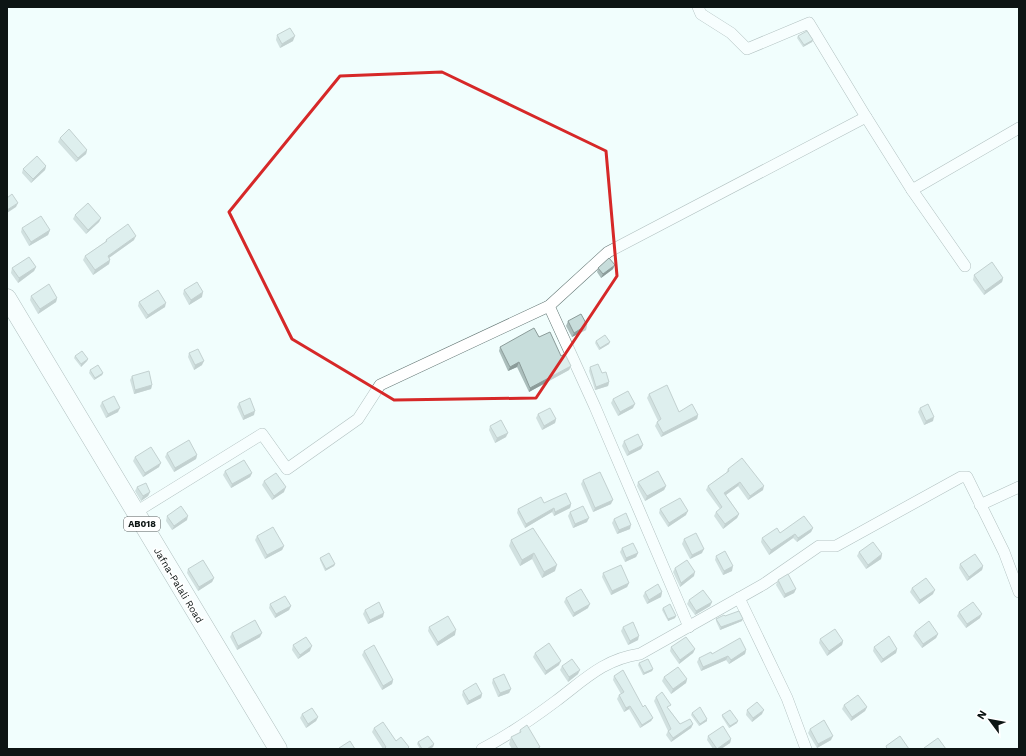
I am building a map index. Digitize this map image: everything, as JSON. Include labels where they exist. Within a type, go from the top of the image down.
[{"type":"main road","name":"Jafna-Palali Road","points":[[7,298],[278,749]]},
{"type":"street","points":[[698,7],[701,14],[731,33],[747,49],[809,23],[912,190],[965,266]]},
{"type":"street","points":[[136,512],[262,434],[287,470],[358,419],[380,385],[549,306],[608,252],[866,117]]},
{"type":"street","points":[[912,190],[1019,128]]},
{"type":"street","points":[[549,306],[689,627]]},
{"type":"street","points":[[482,749],[512,733],[588,674],[628,656],[640,654],[739,598],[818,546],[836,546],[961,477],[967,477],[1004,552],[1019,592]]},
{"type":"street","points":[[980,505],[1019,487]]},
{"type":"street","points":[[739,598],[787,698],[806,749]]},
{"type":"highlighted area","points":[[442,72],[606,151],[617,276],[536,398],[394,400],[292,339],[229,212],[340,76]]},
{"type":"building","points":[[290,28],[295,36],[282,44],[277,35]]},
{"type":"building","points":[[807,31],[813,40],[804,45],[798,36]]},
{"type":"building","points":[[69,129],[87,150],[78,158],[60,138]]},
{"type":"building","points":[[37,156],[46,166],[33,179],[23,169]]},
{"type":"building","points":[[12,194],[18,203],[7,210],[7,198]]},
{"type":"building","points":[[88,203],[101,218],[88,230],[75,215]]},
{"type":"building","points":[[41,216],[50,230],[31,242],[22,228]]},
{"type":"building","points":[[128,224],[136,236],[108,256],[110,260],[95,270],[85,256]]},
{"type":"building","points":[[29,257],[36,267],[19,278],[12,268]]},
{"type":"building","points":[[609,258],[615,265],[603,274],[598,268]]},
{"type":"building","points":[[992,262],[1003,278],[985,291],[974,275]]},
{"type":"building","points":[[197,282],[203,292],[191,300],[184,290]]},
{"type":"building","points":[[49,284],[57,298],[40,309],[31,296]]},
{"type":"building","points":[[158,290],[166,303],[148,315],[139,302]]},
{"type":"building","points":[[581,314],[587,325],[574,333],[568,321]]},
{"type":"building","points":[[534,328],[539,337],[550,332],[561,356],[565,354],[571,366],[530,388],[519,362],[510,367],[500,347]]},
{"type":"building","points":[[605,335],[610,342],[600,348],[596,341]]},
{"type":"building","points":[[198,349],[204,361],[195,365],[189,353]]},
{"type":"building","points":[[82,351],[88,359],[81,364],[75,356]]},
{"type":"building","points":[[598,364],[602,373],[606,372],[609,382],[596,387],[590,367]]},
{"type":"building","points":[[98,365],[103,373],[95,378],[90,370]]},
{"type":"building","points":[[149,371],[152,385],[135,390],[132,376]]},
{"type":"building","points":[[667,385],[679,412],[692,404],[698,415],[663,433],[657,422],[661,419],[649,394]]},
{"type":"building","points":[[628,391],[635,404],[620,412],[613,399]]},
{"type":"building","points":[[114,396],[120,408],[108,414],[102,402]]},
{"type":"building","points":[[250,398],[255,411],[244,416],[239,403]]},
{"type":"building","points":[[928,404],[934,417],[926,421],[920,408]]},
{"type":"building","points":[[550,408],[556,419],[544,426],[538,414]]},
{"type":"building","points":[[501,420],[508,433],[497,438],[490,426]]},
{"type":"building","points":[[638,434],[643,445],[629,452],[624,441]]},
{"type":"building","points":[[189,440],[197,455],[175,468],[167,453]]},
{"type":"building","points":[[151,447],[161,463],[145,473],[135,457]]},
{"type":"building","points":[[742,458],[764,486],[750,496],[740,482],[724,493],[739,514],[725,524],[716,512],[722,507],[708,486],[729,471],[728,469]]},
{"type":"building","points":[[244,460],[252,473],[232,484],[225,471]]},
{"type":"building","points":[[658,471],[666,486],[647,496],[638,482]]},
{"type":"building","points":[[600,472],[613,500],[595,508],[583,480]]},
{"type":"building","points":[[276,473],[286,487],[274,496],[264,481]]},
{"type":"building","points":[[146,483],[150,492],[143,496],[137,487]]},
{"type":"building","points":[[566,493],[571,504],[555,512],[554,508],[526,524],[518,509],[541,497],[544,503]]},
{"type":"building","points":[[680,498],[688,511],[669,523],[660,509]]},
{"type":"building","points":[[181,506],[188,516],[174,526],[167,516]]},
{"type":"building","points":[[583,506],[589,518],[575,524],[570,512]]},
{"type":"building","points":[[626,513],[631,525],[619,530],[614,519]]},
{"type":"building","points":[[804,516],[813,528],[798,538],[795,534],[771,550],[762,538],[777,528],[780,533]]},
{"type":"building","points":[[273,527],[284,546],[267,555],[257,536]]},
{"type":"building","points":[[533,528],[557,565],[544,572],[534,553],[522,560],[511,540]]},
{"type":"building","points":[[696,533],[704,549],[692,555],[684,539]]},
{"type":"building","points":[[873,542],[882,554],[868,565],[859,552]]},
{"type":"building","points":[[633,543],[638,553],[626,558],[622,548]]},
{"type":"building","points":[[725,551],[733,566],[724,571],[716,556]]},
{"type":"building","points":[[329,553],[335,564],[326,569],[320,558]]},
{"type":"building","points":[[975,554],[983,566],[969,577],[960,564]]},
{"type":"building","points":[[203,560],[214,578],[199,587],[188,569]]},
{"type":"building","points":[[687,560],[695,572],[681,583],[675,568]]},
{"type":"building","points":[[621,565],[629,583],[612,591],[603,573]]},
{"type":"building","points":[[788,574],[796,589],[785,594],[778,580]]},
{"type":"building","points":[[926,578],[935,590],[920,600],[912,588]]},
{"type":"building","points":[[658,584],[662,592],[649,600],[645,592]]},
{"type":"building","points":[[581,589],[590,604],[574,613],[566,598]]},
{"type":"building","points":[[703,590],[712,602],[696,611],[689,600]]},
{"type":"building","points":[[285,596],[291,606],[276,614],[270,604]]},
{"type":"building","points":[[379,602],[384,613],[370,620],[365,610]]},
{"type":"building","points":[[973,602],[982,614],[967,624],[959,612]]},
{"type":"building","points":[[670,604],[676,616],[668,619],[663,608]]},
{"type":"building","points":[[739,611],[743,619],[721,627],[716,619],[724,615],[725,616]]},
{"type":"building","points":[[448,616],[456,630],[438,642],[429,627]]},
{"type":"building","points":[[255,620],[262,633],[238,646],[232,633]]},
{"type":"building","points":[[929,621],[938,634],[923,644],[915,632]]},
{"type":"building","points":[[633,622],[639,636],[630,641],[623,627]]},
{"type":"building","points":[[835,629],[843,641],[829,651],[820,639]]},
{"type":"building","points":[[889,636],[897,649],[883,659],[874,647]]},
{"type":"building","points":[[306,637],[312,646],[300,655],[293,645]]},
{"type":"building","points":[[686,637],[695,649],[680,660],[671,647]]},
{"type":"building","points":[[740,638],[746,650],[731,660],[728,656],[703,667],[699,658],[711,652],[712,654]]},
{"type":"building","points":[[549,643],[561,661],[546,671],[535,653]]},
{"type":"building","points":[[374,645],[393,680],[383,686],[364,651]]},
{"type":"building","points":[[572,659],[580,670],[569,677],[562,666]]},
{"type":"building","points":[[648,659],[653,669],[644,673],[639,663]]},
{"type":"building","points":[[678,667],[687,679],[673,689],[664,677]]},
{"type":"building","points":[[623,670],[643,707],[645,705],[653,718],[642,725],[630,706],[626,708],[619,695],[624,692],[614,676]]},
{"type":"building","points":[[504,674],[511,689],[500,693],[493,679]]},
{"type":"building","points":[[476,683],[482,694],[469,701],[463,691]]},
{"type":"building","points":[[662,692],[671,705],[667,707],[680,724],[690,719],[693,724],[673,738],[668,731],[671,729],[656,697]]},
{"type":"building","points":[[858,695],[867,707],[852,717],[844,705]]},
{"type":"building","points":[[757,702],[764,710],[753,718],[747,710]]},
{"type":"building","points":[[700,707],[707,719],[700,724],[692,713]]},
{"type":"building","points":[[312,708],[318,717],[308,724],[302,714]]},
{"type":"building","points":[[730,710],[738,721],[730,726],[722,715]]},
{"type":"building","points":[[824,720],[833,736],[818,744],[810,729]]},
{"type":"building","points":[[383,722],[396,741],[401,737],[409,747],[407,749],[384,749],[386,747],[374,728]]},
{"type":"building","points":[[527,725],[540,747],[537,749],[518,749],[511,737],[521,732],[520,730]]},
{"type":"building","points":[[723,726],[731,739],[717,749],[708,736]]},
{"type":"building","points":[[428,736],[434,744],[427,749],[422,749],[418,742]]},
{"type":"building","points":[[900,736],[909,749],[887,749],[886,746]]},
{"type":"building","points":[[938,738],[946,749],[924,748]]},
{"type":"building","points":[[350,741],[355,749],[339,748]]}]
